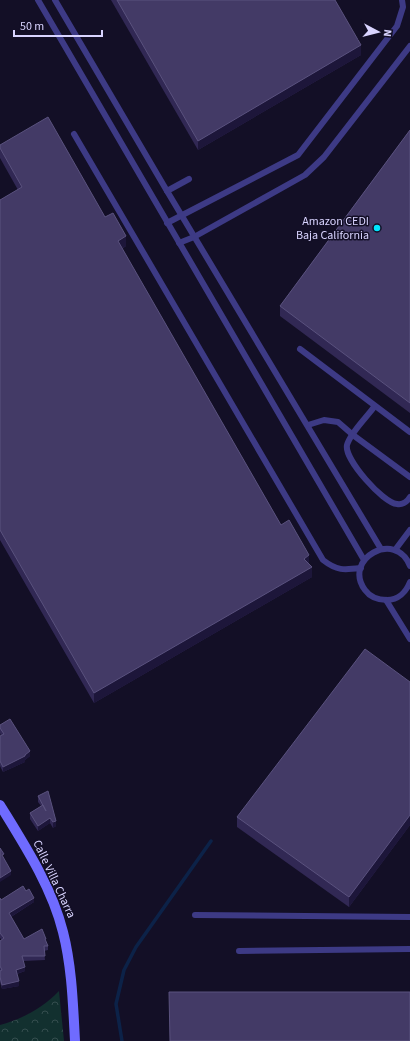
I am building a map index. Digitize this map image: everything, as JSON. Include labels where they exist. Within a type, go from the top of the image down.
[{"type":"street","name":"Calle Villa Charra","points":[[0,805],[21,839],[42,879],[55,908],[63,932],[68,960],[75,1041]]},
{"type":"lane","points":[[38,0],[364,560]]},
{"type":"lane","points":[[56,0],[181,216],[308,425],[381,549]]},
{"type":"lane","points":[[167,223],[298,155],[397,26],[403,7],[402,0]]},
{"type":"lane","points":[[179,243],[194,237],[305,174],[324,157],[410,46]]},
{"type":"lane","points":[[74,134],[324,560],[333,568],[348,570],[360,568]]},
{"type":"lane","points":[[167,191],[189,179]]},
{"type":"lane","points":[[300,349],[374,407],[410,432]]},
{"type":"lane","points":[[374,407],[353,435],[348,444],[347,451],[366,481],[382,496],[392,503],[399,505],[406,502],[410,497]]},
{"type":"lane","points":[[308,425],[324,420],[338,422],[353,435],[410,477]]},
{"type":"lane","points":[[395,550],[410,530]]},
{"type":"lane","points":[[410,566],[405,558],[395,550],[381,549],[369,555],[364,560],[360,568],[361,580],[367,592],[373,597],[386,600],[399,597],[404,593],[410,582]]},
{"type":"lane","points":[[386,600],[410,639]]},
{"type":"lane","points":[[195,914],[410,917]]},
{"type":"lane","points":[[239,951],[410,949]]},
{"type":"green space","points":[[59,991],[64,1041],[0,1041],[0,1025],[16,1020],[39,1008]]},
{"type":"building","points":[[117,0],[335,0],[361,45],[198,141]]},
{"type":"building","points":[[48,117],[105,217],[113,213],[126,236],[118,241],[281,525],[289,520],[309,555],[304,559],[312,567],[94,693],[0,530],[0,200],[22,187],[0,148],[0,145]]},
{"type":"building","name":"Amazon CEDI Baja California","points":[[410,130],[410,403],[280,306]]},
{"type":"building","points":[[365,649],[410,682],[410,815],[349,897],[237,817]]},
{"type":"building","points":[[10,719],[30,751],[25,756],[3,767],[0,761],[0,736],[4,734],[0,728],[0,725]]},
{"type":"building","points":[[48,791],[56,821],[53,822],[50,818],[38,826],[30,813],[43,805],[38,796]]},
{"type":"building","points":[[0,848],[4,854],[2,855],[11,871],[0,878]]},
{"type":"building","points":[[23,886],[26,891],[29,889],[34,898],[9,913],[24,939],[42,929],[48,946],[44,946],[45,956],[22,956],[25,967],[16,970],[19,981],[2,985],[0,977],[0,971],[2,970],[0,966],[0,941],[4,938],[0,933],[0,898],[1,900]]},
{"type":"building","points":[[169,992],[410,992],[410,1041],[170,1041]]},
{"type":"waterway","points":[[122,1041],[116,1004],[124,970],[136,947],[211,841]]},
{"type":"place","name":"Amazon CEDI Baja California","points":[[377,228]]}]
